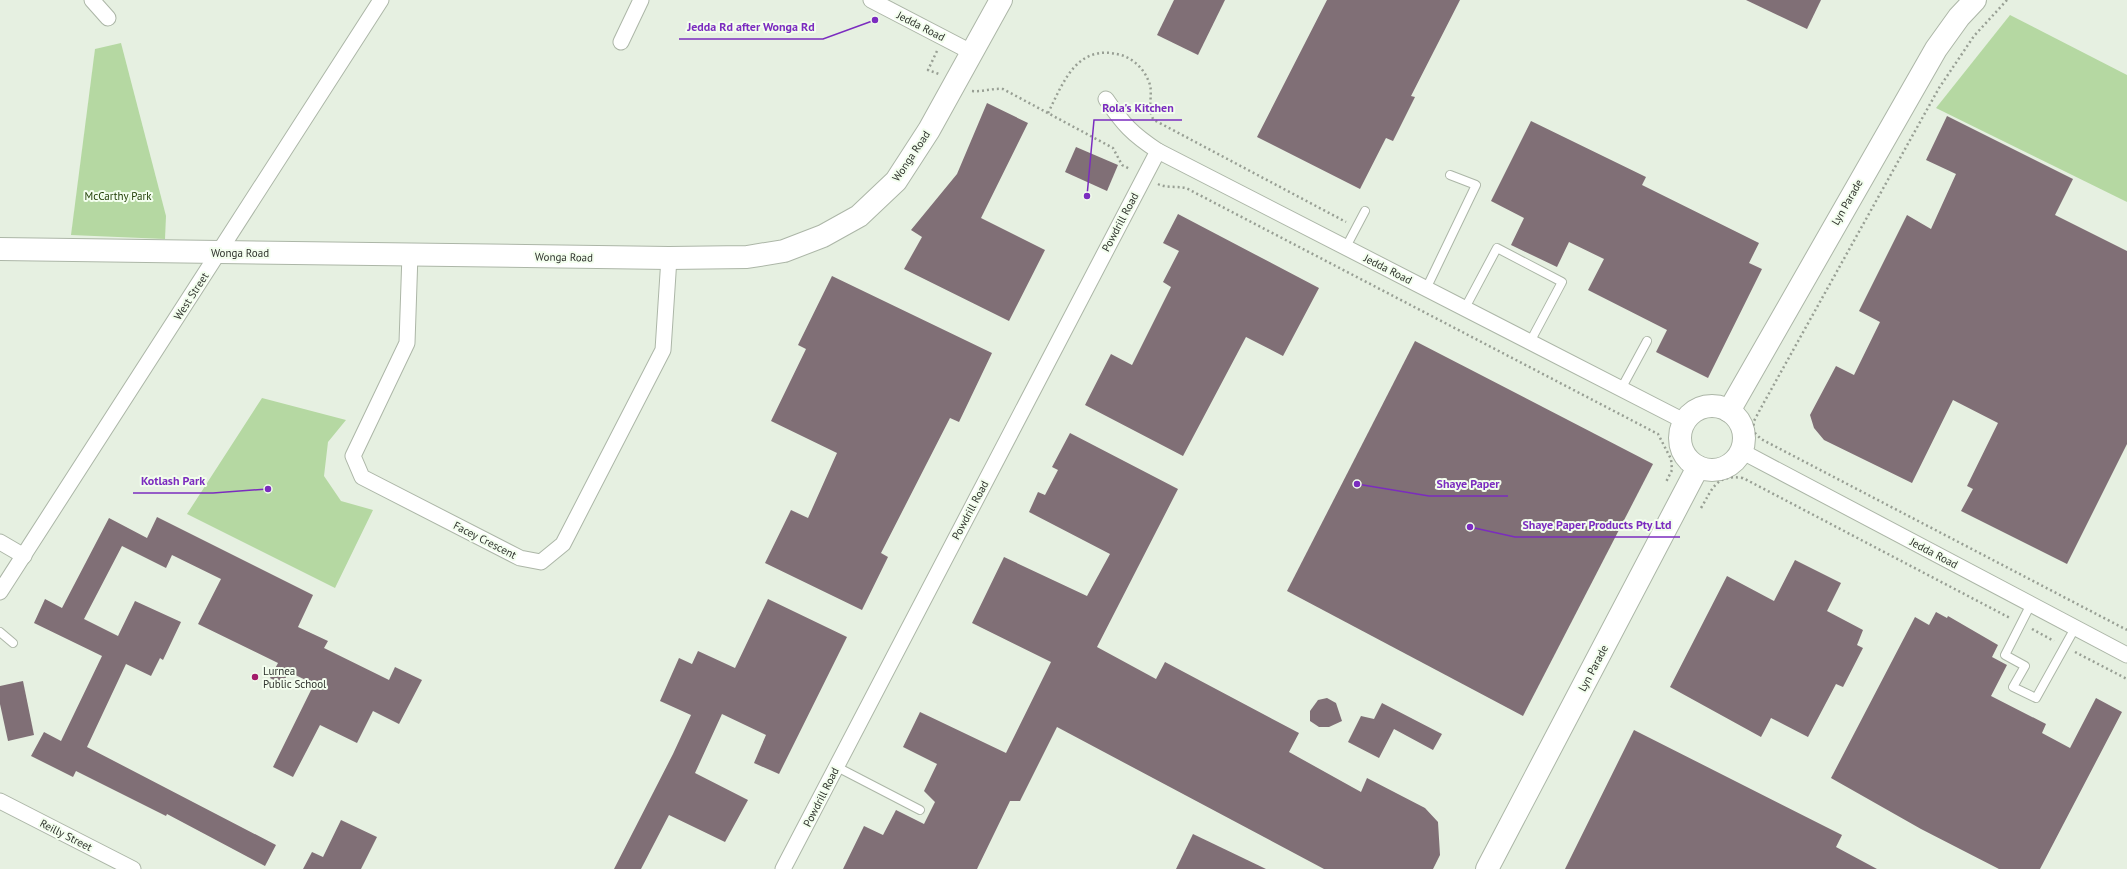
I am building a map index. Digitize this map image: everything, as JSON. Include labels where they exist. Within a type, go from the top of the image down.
[{"type":"street","points":[[92,0],[108,18]]},
{"type":"street","name":"West Street","points":[[0,592],[381,0]]},
{"type":"street","points":[[621,42],[642,0]]},
{"type":"street","name":"Jedda Road","points":[[871,0],[971,52]]},
{"type":"street","name":"Wonga Road","points":[[0,249],[668,258],[747,257],[784,250],[823,236],[859,216],[896,181],[929,130],[1001,0]]},
{"type":"street","name":"Lyn Parade","points":[[1729,411],[1936,49],[1975,0]]},
{"type":"street","name":"Jedda Road","points":[[1106,99],[1120,120],[1134,136],[1158,151],[1684,422]]},
{"type":"street","name":"Powdrill Road","points":[[784,869],[1158,151]]},
{"type":"street","name":"Facey Crescent","points":[[410,254],[407,343],[353,456],[362,477],[520,558],[541,562],[563,544],[663,350],[668,258]]},
{"type":"street","points":[[1704,407],[1719,407],[1729,411],[1741,424],[1743,433],[1741,451],[1728,466],[1708,470],[1698,467],[1690,461],[1683,452],[1680,442],[1680,432],[1684,422],[1690,414],[1704,407]]},
{"type":"street","name":"Jedda Road","points":[[1741,451],[2127,656]]},
{"type":"street","name":"Lyn Parade","points":[[1486,869],[1698,467]]},
{"type":"street","points":[[0,542],[24,556]]},
{"type":"street","name":"Reilly Street","points":[[0,801],[133,869]]},
{"type":"lane","points":[[1426,289],[1476,185],[1450,174]]},
{"type":"lane","points":[[1346,247],[1365,211]]},
{"type":"lane","points":[[1464,308],[1497,248],[1562,282],[1530,342]]},
{"type":"lane","points":[[1621,389],[1647,341]]},
{"type":"lane","points":[[2030,604],[2005,655],[2025,666],[2013,687],[2036,698],[2075,628]]},
{"type":"lane","points":[[0,632],[13,643]]},
{"type":"lane","points":[[837,767],[920,810]]},
{"type":"path","points":[[2007,0],[1974,36],[1939,88],[1762,406],[1754,421],[1753,431],[1761,439],[2127,630]]},
{"type":"path","points":[[937,73],[928,70],[938,50]]},
{"type":"path","points":[[1048,113],[1067,76],[1083,59],[1100,52],[1126,57],[1139,66],[1150,83],[1150,110],[1154,120],[1356,227]]},
{"type":"path","points":[[971,90],[983,92],[992,88],[1003,89],[1113,148],[1122,165]]},
{"type":"path","points":[[1164,187],[1176,186],[1186,188],[1658,434],[1671,459],[1672,470],[1666,483]]},
{"type":"path","points":[[1696,515],[1713,488],[1722,479],[1730,476],[1742,478],[2065,646],[2127,680]]},
{"type":"green space","points":[[2010,15],[2127,75],[2127,202],[1936,108]]},
{"type":"green space","name":"McCarthy Park","points":[[121,43],[166,216],[165,239],[71,235],[95,49]]},
{"type":"green space","points":[[262,398],[346,420],[328,442],[324,476],[341,501],[373,510],[335,588],[187,514]]},
{"type":"building","points":[[1174,0],[1225,0],[1198,55],[1157,35]]},
{"type":"building","points":[[1327,0],[1460,0],[1411,96],[1415,97],[1393,141],[1386,138],[1360,189],[1257,137]]},
{"type":"building","points":[[1746,0],[1821,0],[1807,29]]},
{"type":"building","points":[[987,103],[1028,123],[981,218],[1045,250],[1009,321],[904,269],[922,237],[911,230],[957,174]]},
{"type":"building","points":[[1947,116],[2073,179],[2055,215],[2127,251],[2127,444],[2067,564],[1961,511],[1973,489],[1967,486],[1998,423],[1953,400],[1912,483],[1824,440],[1814,428],[1810,415],[1836,366],[1854,375],[1880,322],[1859,311],[1907,215],[1931,229],[1956,174],[1926,160]]},
{"type":"building","points":[[1531,121],[1646,177],[1642,185],[1759,243],[1749,263],[1762,269],[1708,378],[1656,352],[1667,330],[1588,290],[1604,259],[1569,242],[1557,267],[1511,245],[1524,218],[1491,201]]},
{"type":"building","points":[[1076,147],[1118,165],[1107,191],[1065,172]]},
{"type":"building","points":[[1178,214],[1319,288],[1283,356],[1246,337],[1183,456],[1085,405],[1111,354],[1132,365],[1171,287],[1163,282],[1179,251],[1163,243]]},
{"type":"building","points":[[832,276],[992,353],[959,422],[950,418],[881,553],[888,557],[862,610],[765,563],[791,510],[808,518],[837,453],[771,421],[806,349],[798,345]]},
{"type":"building","points":[[1415,341],[1653,464],[1523,716],[1287,591]]},
{"type":"building","points":[[1070,433],[1178,489],[1097,647],[1156,679],[1165,662],[1299,733],[1289,752],[1361,792],[1367,778],[1425,808],[1438,822],[1440,855],[1433,869],[1324,869],[1057,727],[1020,801],[1010,801],[977,869],[843,869],[864,826],[883,835],[896,810],[924,824],[935,802],[924,791],[937,764],[903,747],[920,712],[1006,753],[1051,662],[972,623],[1004,557],[1087,596],[1110,554],[1029,512],[1038,492],[1045,495],[1058,470],[1052,467]]},
{"type":"building","points":[[157,517],[313,595],[298,627],[328,641],[324,648],[389,680],[395,667],[422,680],[399,724],[373,711],[357,743],[320,725],[293,777],[273,767],[314,684],[289,672],[282,684],[270,678],[278,663],[198,624],[221,579],[172,555],[166,568],[122,546],[84,619],[118,636],[135,601],[181,622],[163,660],[160,658],[151,676],[126,664],[87,747],[276,845],[265,866],[167,814],[166,816],[76,771],[73,777],[31,756],[44,732],[61,741],[102,656],[34,623],[45,599],[62,608],[109,518],[147,538]]},
{"type":"building","points":[[1795,560],[1841,583],[1827,611],[1863,630],[1857,645],[1863,648],[1843,687],[1836,684],[1808,737],[1771,718],[1761,737],[1670,687],[1727,576],[1774,601]]},
{"type":"building","points":[[768,599],[847,637],[779,774],[754,763],[766,735],[722,714],[695,773],[748,800],[725,842],[669,815],[641,869],[614,869],[673,754],[691,715],[660,701],[679,658],[692,664],[698,651],[735,668]]},
{"type":"building","points":[[1936,612],[1947,618],[1948,616],[1998,645],[1992,657],[2007,665],[1991,696],[2046,724],[2042,733],[2070,748],[2096,698],[2122,712],[2040,869],[1999,869],[1921,829],[1831,778],[1915,617],[1929,625]]},
{"type":"building","points":[[23,681],[34,735],[8,741],[0,704],[0,686]]},
{"type":"building","points":[[1327,698],[1336,703],[1342,721],[1329,727],[1319,727],[1310,721],[1310,711],[1318,700]]},
{"type":"building","points":[[1382,703],[1442,734],[1433,750],[1394,729],[1379,758],[1348,742],[1361,716],[1374,719]]},
{"type":"building","points":[[1634,730],[1842,835],[1836,847],[1877,869],[1565,869]]},
{"type":"building","points":[[341,820],[377,837],[361,869],[303,869],[312,852],[323,857]]},
{"type":"building","points":[[1193,834],[1266,869],[1176,869]]},
{"type":"place","name":"Jedda Rd after Wonga Rd","points":[[875,20]]},
{"type":"place","name":"Rola's Kitchen","points":[[1087,196]]},
{"type":"place","name":"Shaye Paper","points":[[1357,484]]},
{"type":"place","name":"Kotlash Park","points":[[268,489]]},
{"type":"place","name":"Shaye Paper Products Pty Ltd","points":[[1470,527]]},
{"type":"place","name":"Lurnea Public School","points":[[255,677]]}]
